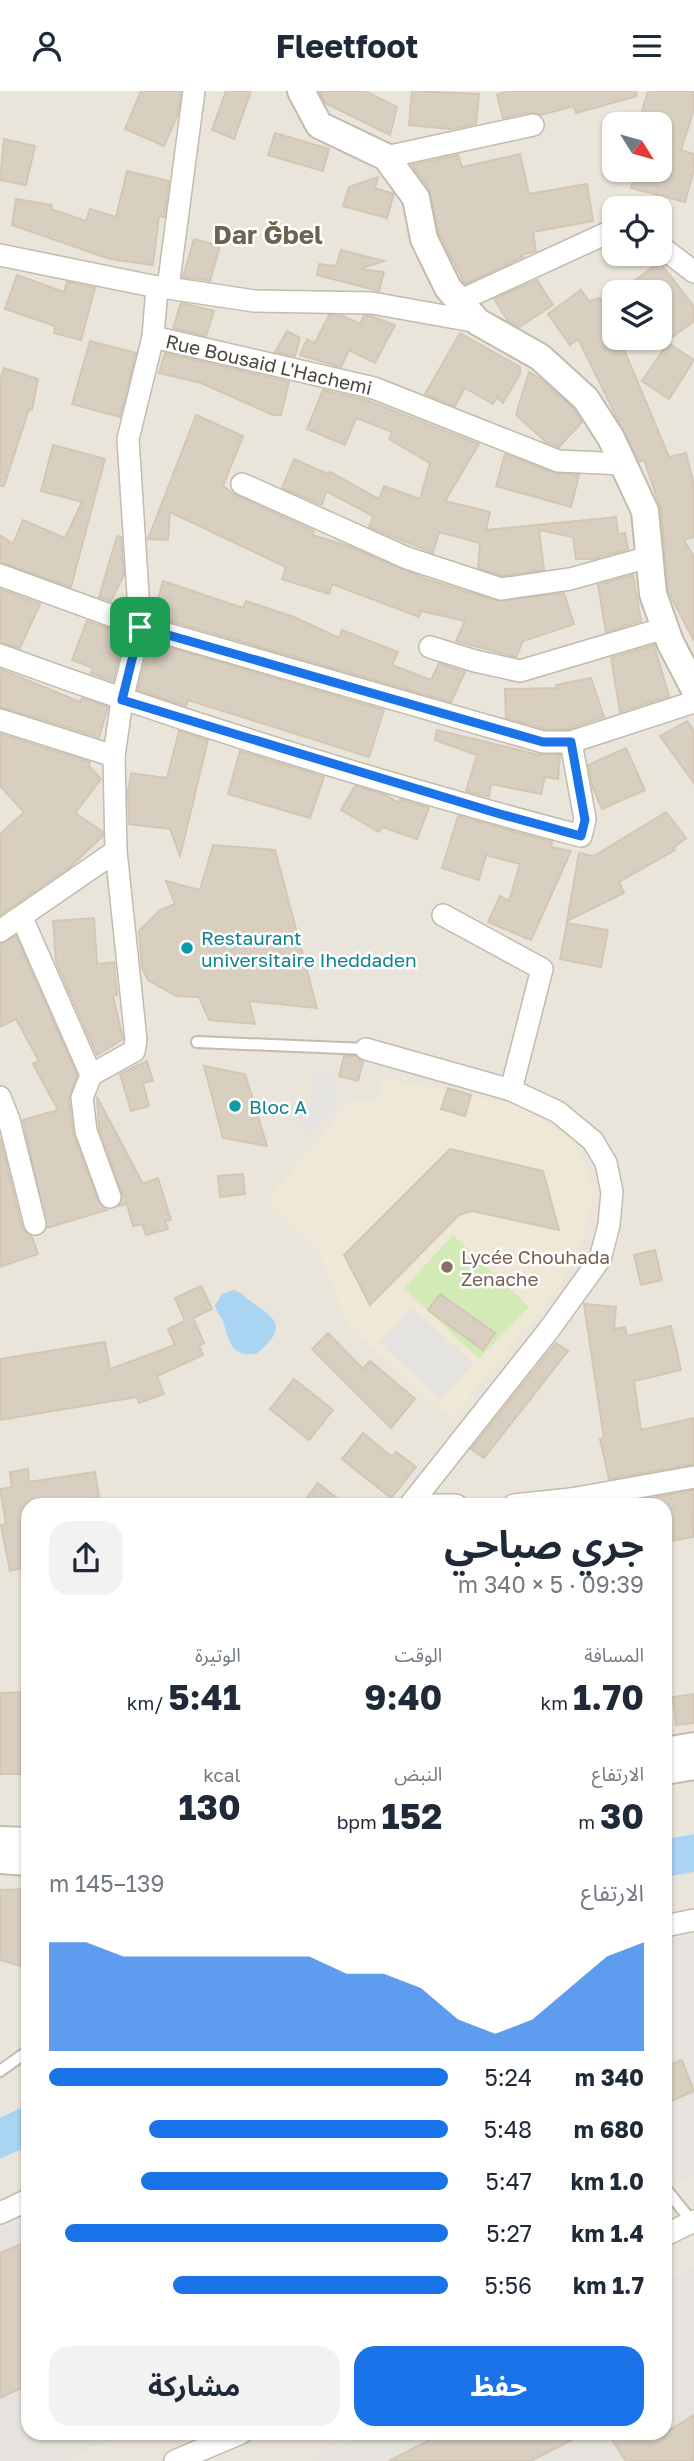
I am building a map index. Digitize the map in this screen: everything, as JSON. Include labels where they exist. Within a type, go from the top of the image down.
[{"type":"street","points":[[300,91],[319,125],[386,157],[416,198],[424,239],[449,288],[478,322],[540,357],[586,399],[611,438],[645,511],[653,594],[665,628],[694,688]]},
{"type":"street","points":[[110,1197],[86,1131],[82,1098],[91,1075],[134,1051],[136,1040],[116,851],[114,756],[122,700],[140,627],[128,439],[162,288],[190,92]]},
{"type":"street","points":[[386,157],[533,125]]},
{"type":"street","points":[[459,301],[602,235]]},
{"type":"street","points":[[0,255],[162,288],[254,301],[372,303],[478,322]]},
{"type":"street","points":[[672,255],[694,272]]},
{"type":"street","name":"Rue Bousaid L'Hachemi","points":[[153,337],[374,388],[558,461],[623,464]]},
{"type":"street","points":[[242,484],[407,558],[501,589],[570,579],[649,557]]},
{"type":"street","points":[[0,575],[140,627],[543,742],[571,742],[694,702]]},
{"type":"street","points":[[430,647],[520,671],[665,628]]},
{"type":"street","points":[[0,655],[122,700],[581,836],[585,820],[571,742]]},
{"type":"street","points":[[0,720],[114,756]]},
{"type":"street","points":[[0,931],[116,851]]},
{"type":"street","points":[[443,915],[542,969],[510,1090]]},
{"type":"street","points":[[22,918],[91,1075]]},
{"type":"street","points":[[366,1049],[510,1090],[558,1112],[593,1141],[606,1163],[612,1192],[609,1225],[600,1259],[548,1331],[417,1498]]},
{"type":"street","points":[[0,1097],[9,1120],[35,1224]]},
{"type":"street","points":[[592,1498],[694,1477]]},
{"type":"street","points":[[672,1750],[694,1746]]},
{"type":"street","points":[[672,1770],[694,1766]]},
{"type":"street","points":[[0,1840],[21,1841]]},
{"type":"street","points":[[0,1860],[21,1862]]},
{"type":"street","points":[[672,1925],[694,1920]]},
{"type":"street","points":[[0,2213],[21,2203]]},
{"type":"street","points":[[672,2232],[694,2222]]},
{"type":"street","points":[[175,2461],[224,2440]]},
{"type":"lane","points":[[197,1042],[366,1049]]},
{"type":"lane","points":[[0,2071],[21,2056]]},
{"type":"lane","points":[[672,2196],[694,2222]]},
{"type":"shaded area","points":[[0,91],[694,91],[694,1834],[672,1838],[672,1498],[21,1498],[21,2108],[0,2118]]},
{"type":"shaded area","points":[[334,1072],[336,1104],[308,1134],[294,1121],[314,1099],[313,1073]]},
{"type":"shaded area","name":"Lycée Chouhada Zenache","points":[[381,1078],[514,1104],[571,1137],[594,1191],[581,1244],[561,1285],[451,1419],[349,1327],[317,1248],[267,1200],[350,1102],[379,1101]]},
{"type":"shaded area","points":[[411,1307],[473,1363],[441,1399],[379,1343]]},
{"type":"shaded area","points":[[694,1872],[694,1934],[672,1938],[672,1876]]},
{"type":"shaded area","points":[[694,1934],[694,2176],[672,2186],[672,1938]]},
{"type":"shaded area","points":[[21,2149],[21,2220],[0,2230],[0,2159]]},
{"type":"shaded area","points":[[694,2176],[694,2266],[672,2277],[672,2186]]},
{"type":"shaded area","points":[[21,2220],[21,2440],[112,2440],[65,2461],[0,2461],[0,2230]]},
{"type":"shaded area","points":[[694,2266],[694,2461],[307,2461],[350,2440],[672,2440],[672,2277]]},
{"type":"shaded area","points":[[112,2440],[350,2440],[307,2461],[65,2461]]},
{"type":"green space","points":[[453,1235],[529,1307],[479,1359],[404,1288]]},
{"type":"water","points":[[234,1290],[269,1315],[276,1326],[272,1338],[256,1354],[241,1353],[232,1346],[215,1305],[222,1294]]},
{"type":"water","points":[[694,1834],[694,1872],[672,1876],[672,1838]]},
{"type":"water","points":[[21,2108],[21,2149],[0,2159],[0,2118]]},
{"type":"building","points":[[141,91],[181,91],[178,114],[164,146],[125,129]]},
{"type":"building","points":[[226,91],[251,91],[234,139],[212,130]]},
{"type":"building","points":[[319,91],[365,91],[397,107],[390,135],[325,103]]},
{"type":"building","points":[[412,91],[479,94],[476,124],[451,129],[409,125]]},
{"type":"building","points":[[509,91],[636,91],[637,96],[576,113],[574,106],[541,115],[530,112],[503,118],[497,95]]},
{"type":"building","points":[[648,91],[694,91],[694,109],[681,150],[694,154],[694,170],[685,202],[672,199],[672,196],[631,188],[633,182],[672,182],[672,112],[642,112]]},
{"type":"building","points":[[275,133],[329,149],[323,171],[268,155]]},
{"type":"building","points":[[4,139],[35,146],[26,185],[0,180]]},
{"type":"building","points":[[520,154],[529,194],[587,184],[593,221],[533,232],[536,251],[521,255],[523,257],[465,284],[439,234],[429,189],[412,165],[458,155],[462,167]]},
{"type":"building","points":[[127,171],[169,181],[164,217],[159,216],[153,265],[110,259],[12,225],[16,199],[52,205],[51,209],[86,221],[90,209],[116,217]]},
{"type":"building","points":[[378,177],[375,188],[394,194],[387,218],[343,206],[349,187]]},
{"type":"building","points":[[194,239],[220,246],[210,281],[183,277]]},
{"type":"building","points":[[341,250],[384,261],[360,269],[384,272],[379,291],[317,275],[319,264],[336,266]]},
{"type":"building","points":[[655,266],[663,266],[694,307],[694,321],[672,337],[672,280],[635,280]]},
{"type":"building","points":[[17,275],[64,292],[67,282],[95,288],[81,340],[54,333],[55,326],[5,309]]},
{"type":"building","points":[[537,280],[553,305],[519,327],[508,321],[494,299]]},
{"type":"building","points":[[581,290],[589,301],[600,298],[602,350],[624,350],[669,457],[686,453],[694,485],[694,537],[684,540],[694,557],[694,641],[668,591],[661,509],[644,460],[639,462],[578,339],[570,345],[548,314]]},
{"type":"building","points":[[181,303],[214,311],[206,336],[173,328]]},
{"type":"building","points":[[329,315],[343,316],[360,324],[364,316],[371,316],[395,325],[375,363],[349,350],[341,367],[300,355],[307,339],[315,343]]},
{"type":"building","points":[[287,331],[300,338],[295,356],[275,352]]},
{"type":"building","points":[[460,333],[520,367],[520,374],[503,403],[497,397],[493,404],[465,388],[455,406],[425,394]]},
{"type":"building","points":[[90,341],[136,353],[120,417],[72,404]]},
{"type":"building","points":[[672,346],[694,360],[669,399],[642,381],[663,350],[672,350]]},
{"type":"building","points":[[165,353],[289,382],[281,415],[273,415],[201,383],[159,373]]},
{"type":"building","points":[[4,368],[38,379],[32,410],[29,409],[4,486],[0,486],[0,379]]},
{"type":"building","points":[[529,372],[574,409],[582,422],[559,447],[546,442],[516,415]]},
{"type":"building","points":[[323,390],[366,400],[479,444],[445,501],[490,512],[486,530],[616,517],[618,534],[625,533],[628,549],[593,559],[576,559],[573,537],[539,530],[544,570],[502,576],[478,568],[480,543],[439,532],[433,553],[369,527],[373,516],[326,491],[322,505],[282,488],[294,459],[328,474],[330,472],[379,499],[384,486],[420,499],[430,463],[389,439],[392,432],[356,418],[345,445],[307,429]]},
{"type":"building","points":[[196,415],[243,436],[223,486],[237,496],[314,531],[313,535],[348,546],[426,579],[497,601],[564,593],[574,624],[523,641],[516,657],[456,641],[465,621],[421,611],[419,617],[332,584],[329,594],[282,579],[286,567],[170,512],[168,540],[148,539]]},
{"type":"building","points":[[53,445],[105,459],[71,587],[0,562],[0,535],[13,544],[23,520],[65,538],[82,502],[41,491]]},
{"type":"building","points":[[505,454],[554,473],[579,475],[571,507],[496,486]]},
{"type":"building","points":[[117,536],[121,537],[124,575],[111,601],[99,597]]},
{"type":"building","points":[[633,575],[641,621],[606,632],[598,585]]},
{"type":"building","points":[[163,581],[243,608],[246,601],[294,617],[339,638],[342,630],[398,652],[392,665],[431,680],[439,663],[465,672],[451,702],[153,616]]},
{"type":"building","points":[[0,589],[40,604],[20,648],[0,642]]},
{"type":"building","points":[[87,621],[124,634],[113,681],[91,673],[93,668],[72,660]]},
{"type":"building","points":[[150,642],[384,710],[369,757],[188,700],[186,706],[138,690]]},
{"type":"building","points":[[654,645],[669,696],[620,712],[611,658]]},
{"type":"building","points":[[0,669],[80,702],[82,698],[108,707],[99,737],[0,707]]},
{"type":"building","points":[[591,678],[604,717],[569,729],[545,729],[506,718],[505,689],[557,688],[556,685]]},
{"type":"building","points":[[687,721],[694,731],[694,783],[660,736]]},
{"type":"building","points":[[437,730],[539,755],[560,755],[558,779],[545,777],[541,794],[491,784],[489,797],[466,791],[477,755],[435,740]]},
{"type":"building","points":[[179,731],[208,740],[180,856],[170,829],[129,824],[128,791],[131,773],[167,778]]},
{"type":"building","points":[[0,734],[90,762],[89,766],[101,779],[75,813],[102,831],[103,836],[71,866],[0,915],[0,834],[24,812],[0,786]]},
{"type":"building","points":[[626,748],[645,790],[602,809],[593,788],[588,765]]},
{"type":"building","points":[[240,751],[324,777],[310,818],[228,794]]},
{"type":"building","points":[[355,786],[385,795],[399,803],[400,799],[429,808],[417,839],[382,827],[379,832],[341,810]]},
{"type":"building","points":[[666,812],[686,838],[673,848],[675,850],[619,882],[624,893],[567,921],[579,853],[594,856]]},
{"type":"building","points":[[458,816],[552,842],[551,847],[571,851],[531,940],[488,922],[500,896],[509,901],[520,864],[486,855],[479,880],[442,868]]},
{"type":"building","points":[[213,845],[275,850],[317,1008],[249,1001],[255,1024],[209,1020],[199,997],[176,996],[148,980],[142,968],[139,931],[160,910],[175,904],[166,881],[200,890]]},
{"type":"building","points":[[94,918],[97,964],[114,962],[117,995],[113,996],[123,1039],[97,1055],[56,962],[53,921]]},
{"type":"building","points":[[567,923],[608,930],[601,967],[560,959]]},
{"type":"building","points":[[16,936],[77,1075],[69,1099],[73,1133],[98,1201],[107,1210],[47,1228],[23,1120],[58,1110],[33,1064],[39,1061],[16,1019],[0,1027],[0,944]]},
{"type":"building","points":[[344,1056],[356,1056],[363,1062],[358,1081],[339,1076]]},
{"type":"building","points":[[147,1061],[153,1081],[143,1083],[149,1106],[131,1111],[120,1074]]},
{"type":"building","name":"Bloc A","points":[[204,1066],[245,1074],[267,1146],[223,1138]]},
{"type":"building","points":[[448,1088],[471,1095],[465,1116],[441,1109]]},
{"type":"building","points":[[97,1097],[143,1184],[158,1178],[171,1220],[165,1221],[168,1229],[146,1235],[142,1224],[133,1226],[127,1204],[119,1206],[122,1193],[99,1128]]},
{"type":"building","points":[[0,1138],[22,1227],[32,1237],[38,1254],[0,1267]]},
{"type":"building","points":[[450,1149],[543,1171],[559,1230],[472,1211],[459,1215],[370,1305],[344,1255]]},
{"type":"building","points":[[243,1174],[245,1194],[220,1197],[218,1176]]},
{"type":"building","points":[[655,1250],[662,1280],[641,1285],[634,1255]]},
{"type":"building","points":[[201,1286],[212,1309],[193,1318],[204,1343],[199,1346],[203,1355],[157,1376],[164,1394],[139,1403],[137,1397],[0,1420],[0,1359],[105,1342],[110,1369],[175,1345],[168,1329],[185,1321],[175,1298]]},
{"type":"building","points":[[440,1294],[495,1333],[483,1350],[428,1310]]},
{"type":"building","points":[[584,1304],[616,1307],[614,1329],[625,1327],[627,1336],[671,1326],[681,1370],[634,1381],[641,1430],[694,1418],[694,1464],[609,1479],[600,1439],[604,1438]]},
{"type":"building","points":[[328,1333],[363,1369],[370,1361],[415,1399],[391,1428],[312,1349]]},
{"type":"building","points":[[556,1343],[568,1351],[484,1458],[471,1449]]},
{"type":"building","points":[[294,1379],[333,1410],[309,1440],[270,1409]]},
{"type":"building","points":[[363,1433],[392,1457],[396,1452],[416,1467],[391,1498],[342,1459]]},
{"type":"building","points":[[28,1469],[29,1482],[95,1472],[99,1497],[21,1498],[21,1569],[10,1571],[1,1525],[6,1524],[0,1489],[12,1487],[10,1472]]},
{"type":"building","points":[[318,1483],[336,1498],[306,1498]]},
{"type":"building","points":[[694,1490],[693,1537],[672,1541],[672,1498],[651,1498]]},
{"type":"building","points":[[21,1692],[21,1774],[0,1774],[0,1693]]},
{"type":"building","points":[[694,1694],[694,1723],[676,1725],[673,1697]]},
{"type":"building","points":[[21,1889],[21,1966],[0,1960],[0,1890]]},
{"type":"building","points":[[682,2060],[694,2091],[672,2101],[672,2064]]},
{"type":"building","points":[[21,2244],[21,2388],[0,2398],[0,2253]]},
{"type":"building","points":[[694,2415],[694,2461],[626,2461],[612,2440],[672,2440],[672,2429]]},
{"type":"building","points":[[430,2440],[572,2440],[531,2461],[389,2461]]},
{"type":"place","name":"Restaurant universitaire Iheddaden","points":[[187,948]]},
{"type":"place","name":"Bloc A","points":[[235,1106]]},
{"type":"place","name":"Lycée Chouhada Zenache","points":[[447,1267]]},
{"type":"district","name":"Dar Ǧbel","points":[[268,234]]},
{"type":"route","points":[[140,627],[543,742],[571,742],[585,820],[581,836],[122,700],[140,627]]}]
